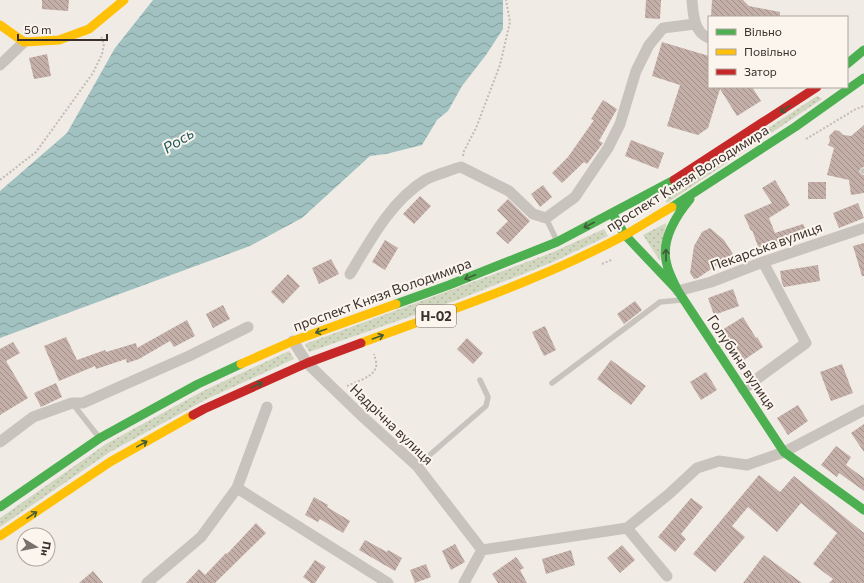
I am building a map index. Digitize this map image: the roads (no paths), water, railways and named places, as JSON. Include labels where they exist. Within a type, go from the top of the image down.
[{"type":"main road","points":[[0,25],[24,42],[59,40],[89,29],[124,0]]},
{"type":"main road","points":[[848,63],[864,50]]},
{"type":"main road","name":"проспект Князя Володимира","points":[[850,85],[864,78]]},
{"type":"main road","points":[[850,85],[864,89]]},
{"type":"main road","name":"проспект Князя Володимира","points":[[0,507],[100,438],[198,384],[293,340],[449,285],[557,242],[612,214],[683,176],[815,88]]},
{"type":"main road","name":"проспект Князя Володимира","points":[[0,536],[110,462],[204,409],[307,363],[543,274],[625,235],[695,193],[795,127],[846,88]]},
{"type":"main road","points":[[681,296],[671,277],[666,262],[666,244],[671,226],[681,209],[695,193]]},
{"type":"main road","name":"Голубина вулиця","points":[[612,214],[625,235],[681,296],[784,452],[864,510]]},
{"type":"street","points":[[692,0],[695,24],[703,36],[708,38]]},
{"type":"street","points":[[350,274],[374,234],[400,201],[425,180],[461,166],[509,191],[533,214],[546,218],[575,197],[608,148],[620,124],[636,71],[649,45],[663,28],[695,24]]},
{"type":"street","points":[[0,65],[24,42]]},
{"type":"street","name":"Пекарська вулиця","points":[[681,296],[711,282],[763,262],[864,228]]},
{"type":"street","points":[[743,389],[806,342],[763,262]]},
{"type":"street","points":[[0,442],[33,417],[72,403],[83,403],[189,356],[248,327]]},
{"type":"street","name":"Надрічна вулиця","points":[[293,340],[307,363],[417,466],[482,550]]},
{"type":"street","points":[[147,583],[201,537],[236,488],[267,407]]},
{"type":"street","points":[[464,583],[482,550],[627,528],[669,494],[697,468],[719,461],[747,465],[784,452],[864,410]]},
{"type":"street","points":[[236,488],[388,583]]},
{"type":"street","points":[[627,528],[667,576]]},
{"type":"lane","points":[[546,218],[557,242]]},
{"type":"lane","points":[[552,383],[660,302],[681,296]]},
{"type":"lane","points":[[417,466],[486,406],[488,397],[480,380]]},
{"type":"lane","points":[[72,403],[100,438]]},
{"type":"water","name":"Рось","points":[[153,0],[503,0],[503,29],[486,55],[462,86],[448,111],[437,120],[422,145],[386,154],[370,156],[302,218],[250,246],[0,338],[0,191],[67,133],[115,48]]}]
